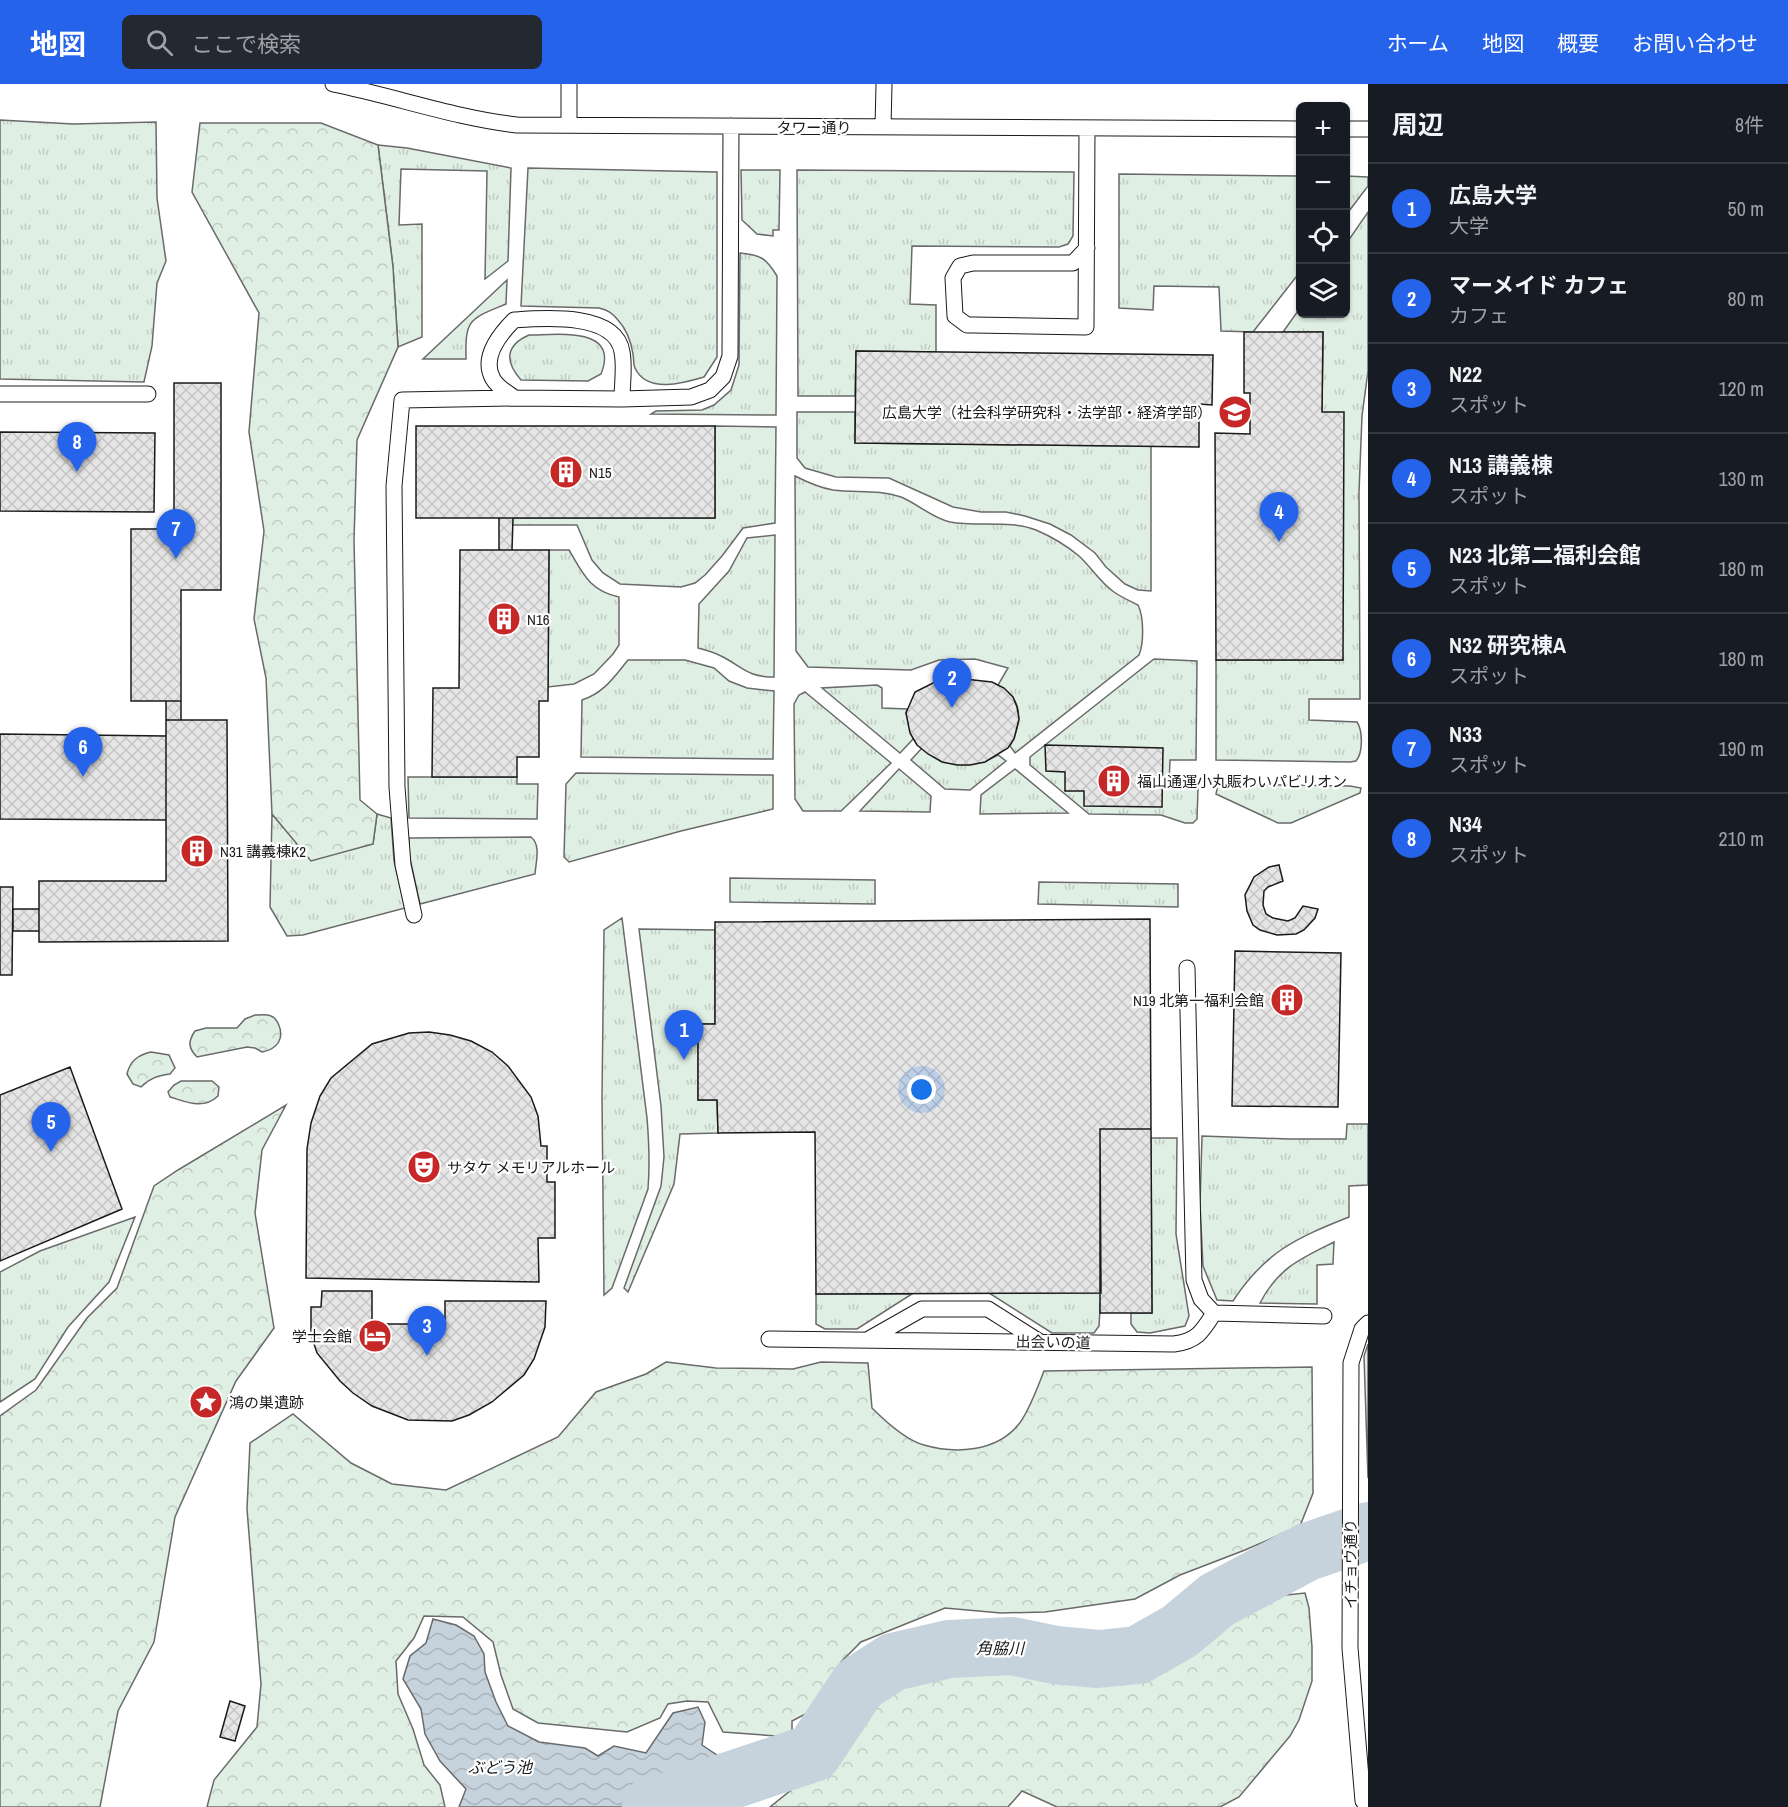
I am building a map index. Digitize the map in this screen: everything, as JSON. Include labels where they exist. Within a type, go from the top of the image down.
[{"type":"lane","name":"タワー通り","points":[[333,84],[380,93],[488,122],[517,125],[1296,129]]},
{"type":"lane","points":[[568,125],[569,84]]},
{"type":"lane","points":[[883,127],[884,84]]},
{"type":"lane","points":[[414,915],[403,866],[397,788],[394,486],[402,400],[692,397],[710,390],[723,377],[730,356],[731,126]]},
{"type":"lane","points":[[1087,128],[1087,248],[1086,327],[967,325],[955,316],[953,278],[960,266],[973,263],[1073,263],[1087,248]]},
{"type":"lane","points":[[1350,129],[1368,129]]},
{"type":"lane","points":[[515,398],[493,379],[490,367],[491,356],[502,332],[514,320],[570,319],[598,324],[619,341],[622,352],[622,399]]},
{"type":"lane","points":[[0,394],[148,394]]},
{"type":"lane","points":[[1187,968],[1194,1280],[1201,1299],[1214,1313],[1324,1316]]},
{"type":"lane","points":[[866,1340],[922,1309],[988,1309],[1040,1342]]},
{"type":"lane","name":"出会いの道","points":[[769,1339],[1174,1344],[1188,1342],[1202,1333],[1214,1313]]},
{"type":"lane","name":"イチョウ通り","points":[[1368,1323],[1362,1329],[1351,1363],[1350,1455],[1350,1648],[1363,1802],[1368,1806]]},
{"type":"green space","points":[[0,120],[73,124],[156,122],[157,198],[166,261],[157,283],[152,346],[144,382],[0,379]]},
{"type":"green space","points":[[200,123],[321,123],[378,145],[393,267],[398,347],[357,440],[354,541],[360,800],[377,814],[373,844],[311,861],[272,814],[266,678],[254,619],[264,531],[249,432],[259,313],[192,192]]},
{"type":"green space","points":[[378,145],[407,148],[511,168],[508,261],[485,279],[487,171],[401,169],[399,225],[422,224],[422,337],[398,347],[393,267]]},
{"type":"green space","points":[[528,168],[717,172],[717,357],[704,377],[677,384],[657,384],[648,381],[635,368],[631,345],[624,328],[614,315],[605,310],[521,306]]},
{"type":"green space","points":[[741,170],[780,170],[779,230],[773,230],[773,236],[757,234],[742,220]]},
{"type":"green space","points":[[797,170],[1074,172],[1073,236],[1068,244],[1059,247],[912,246],[910,304],[936,305],[936,352],[856,351],[855,396],[798,396]]},
{"type":"green space","points":[[1119,174],[1296,176],[1296,277],[1253,332],[1221,331],[1219,287],[1154,286],[1153,310],[1119,308]]},
{"type":"green space","points":[[1350,176],[1368,177],[1368,186],[1350,210]]},
{"type":"green space","points":[[1368,212],[1368,371],[1362,416],[1359,492],[1360,699],[1309,699],[1309,720],[1357,722],[1361,736],[1360,753],[1356,761],[1350,762],[1216,760],[1216,660],[1343,660],[1322,412],[1323,332],[1283,332],[1296,314],[1296,318],[1350,318],[1350,238]]},
{"type":"green space","points":[[740,253],[762,258],[777,276],[776,415],[651,414],[656,411],[702,410],[714,405],[731,390],[739,365]]},
{"type":"green space","points":[[507,280],[506,304],[484,313],[472,322],[467,335],[466,359],[423,359]]},
{"type":"green space","points":[[529,335],[583,336],[594,341],[602,348],[605,359],[601,374],[588,381],[521,380],[512,366],[510,354],[521,339]]},
{"type":"green space","points":[[797,412],[855,412],[855,443],[1151,446],[1151,591],[1138,590],[1125,584],[1106,567],[1095,553],[1071,535],[1050,524],[1006,512],[981,512],[953,507],[889,478],[836,477],[805,468],[797,458]]},
{"type":"green space","points":[[715,426],[776,427],[775,523],[743,528],[722,556],[695,583],[681,587],[620,584],[603,573],[592,560],[577,525],[512,525],[513,518],[715,518]]},
{"type":"green space","points":[[795,476],[833,490],[876,492],[901,497],[950,522],[1016,525],[1047,535],[1079,556],[1114,592],[1138,605],[1143,630],[1139,655],[1015,753],[1010,746],[1017,728],[1018,709],[1012,696],[998,685],[1008,668],[975,659],[939,660],[911,670],[808,667],[796,651]]},
{"type":"green space","points":[[775,535],[774,677],[765,677],[746,671],[710,651],[698,648],[699,604],[729,571],[747,538]]},
{"type":"green space","points":[[549,550],[569,550],[583,574],[594,586],[619,597],[619,645],[594,674],[574,684],[548,687]]},
{"type":"green space","points":[[1154,659],[1197,661],[1196,760],[1170,760],[1169,784],[1193,784],[1198,789],[1197,819],[1193,823],[1185,823],[1161,815],[1089,814],[1030,765],[1030,757]]},
{"type":"green space","points":[[628,660],[685,660],[714,668],[729,681],[747,688],[774,691],[773,759],[581,757],[582,700],[603,689]]},
{"type":"green space","points":[[877,685],[882,688],[882,708],[907,709],[906,713],[914,738],[900,753],[822,688]]},
{"type":"green space","points":[[805,692],[891,763],[841,811],[803,811],[795,799],[794,704],[799,695]]},
{"type":"green space","points":[[922,748],[940,760],[959,765],[978,763],[998,755],[1006,761],[970,790],[945,789],[911,760]]},
{"type":"green space","points":[[899,769],[931,796],[930,812],[860,811]]},
{"type":"green space","points":[[1015,769],[1068,813],[980,814],[981,795]]},
{"type":"green space","points":[[576,773],[773,775],[773,809],[681,831],[569,862],[564,857],[566,784]]},
{"type":"green space","points":[[408,777],[517,777],[517,784],[538,784],[537,819],[409,818]]},
{"type":"green space","points":[[1218,784],[1361,788],[1360,793],[1291,823],[1278,823],[1216,794]]},
{"type":"green space","points":[[272,814],[311,860],[373,844],[377,814],[391,818],[394,861],[405,908],[303,935],[287,936],[270,907]]},
{"type":"green space","points":[[531,837],[537,849],[535,874],[420,904],[409,854],[409,838]]},
{"type":"green space","points":[[730,878],[875,880],[875,904],[730,902]]},
{"type":"green space","points":[[1039,882],[1178,884],[1178,907],[1038,904]]},
{"type":"green space","points":[[622,918],[647,1118],[649,1180],[648,1189],[612,1288],[604,1295],[602,1097],[604,930]]},
{"type":"green space","points":[[639,929],[715,930],[715,1024],[698,1024],[698,1100],[717,1100],[718,1133],[680,1134],[674,1184],[628,1292],[624,1288],[661,1186],[664,1157],[661,1106]]},
{"type":"green space","points":[[255,1015],[269,1015],[274,1018],[280,1028],[279,1042],[268,1051],[262,1052],[247,1047],[197,1057],[192,1051],[190,1041],[195,1031],[206,1028],[237,1028],[245,1019]]},
{"type":"green space","points":[[151,1052],[169,1055],[175,1068],[170,1074],[154,1078],[141,1087],[133,1084],[127,1074],[132,1062]]},
{"type":"green space","points":[[181,1081],[212,1081],[219,1087],[218,1096],[201,1104],[170,1097],[168,1092]]},
{"type":"green space","points":[[286,1105],[262,1150],[255,1213],[274,1328],[236,1381],[175,1517],[154,1642],[118,1711],[100,1807],[0,1807],[0,1416],[36,1390],[87,1318],[117,1288],[154,1186]]},
{"type":"green space","points":[[1347,1124],[1368,1124],[1368,1185],[1349,1186],[1349,1217],[1283,1248],[1257,1270],[1233,1301],[1217,1300],[1203,1266],[1200,1204],[1202,1136],[1346,1139]]},
{"type":"green space","points":[[1151,1138],[1177,1138],[1176,1234],[1189,1316],[1185,1326],[1150,1333],[1137,1332],[1131,1324],[1131,1313],[1152,1313]]},
{"type":"green space","points":[[135,1217],[109,1282],[68,1327],[35,1379],[0,1402],[0,1272],[40,1251]]},
{"type":"green space","points":[[1334,1242],[1333,1264],[1317,1265],[1317,1304],[1260,1303],[1282,1273],[1300,1260]]},
{"type":"green space","points":[[989,1293],[1101,1293],[1099,1326],[1094,1333],[1052,1333]]},
{"type":"green space","points":[[816,1294],[912,1294],[857,1329],[825,1329],[816,1324]]},
{"type":"green space","points":[[1368,1344],[1368,1478],[1364,1356]]},
{"type":"green space","points":[[666,1362],[716,1368],[793,1369],[821,1362],[868,1363],[872,1408],[883,1419],[917,1443],[936,1448],[962,1450],[987,1446],[1009,1434],[1025,1414],[1044,1371],[1312,1367],[1313,1493],[1300,1526],[1180,1575],[1135,1599],[1045,1612],[1001,1613],[945,1608],[861,1642],[841,1662],[840,1696],[792,1721],[792,1734],[776,1736],[723,1732],[708,1702],[687,1701],[668,1704],[660,1718],[627,1732],[538,1723],[513,1709],[493,1642],[463,1617],[424,1616],[414,1638],[396,1661],[398,1694],[413,1729],[424,1765],[440,1785],[445,1807],[207,1807],[214,1780],[257,1727],[261,1684],[247,1509],[250,1443],[293,1414],[351,1463],[392,1484],[446,1490],[558,1437],[596,1392],[646,1374]]},
{"type":"green space","points":[[1305,1593],[1309,1608],[1312,1681],[1299,1720],[1290,1736],[1239,1797],[1220,1807],[1057,1807],[1022,1791],[1008,1807],[770,1807],[821,1766],[875,1686],[912,1672],[994,1661],[1081,1677],[1144,1670],[1196,1643],[1219,1619],[1243,1605],[1268,1597]]},
{"type":"water","name":"ぶどう池","points":[[433,1619],[456,1625],[474,1636],[484,1654],[485,1672],[508,1726],[539,1742],[585,1748],[598,1756],[614,1746],[646,1753],[673,1713],[698,1707],[705,1722],[702,1745],[723,1759],[745,1766],[768,1752],[796,1747],[814,1716],[841,1709],[844,1739],[826,1776],[791,1778],[737,1786],[720,1804],[720,1807],[459,1807],[466,1789],[440,1761],[425,1734],[421,1709],[403,1679],[410,1656],[426,1643]]},
{"type":"building","points":[[1244,332],[1323,332],[1322,412],[1344,412],[1343,660],[1216,660],[1215,433],[1250,434],[1250,393],[1244,393]]},
{"type":"building","points":[[856,351],[1213,355],[1212,405],[1199,404],[1199,447],[855,443]]},
{"type":"building","points":[[174,383],[221,383],[221,590],[181,590],[181,701],[131,701],[131,529],[174,529]]},
{"type":"building","name":"N15","points":[[416,426],[715,426],[715,518],[416,518]]},
{"type":"building","points":[[0,432],[155,433],[154,512],[0,511]]},
{"type":"building","points":[[499,518],[513,518],[512,550],[499,550]]},
{"type":"building","name":"N16","points":[[460,550],[549,550],[548,701],[539,701],[539,757],[517,757],[517,777],[432,777],[433,688],[459,688]]},
{"type":"building","points":[[955,678],[992,682],[1004,688],[1013,697],[1017,707],[1019,719],[1014,739],[1008,748],[985,762],[957,765],[942,762],[917,745],[910,733],[906,713],[915,692],[939,680]]},
{"type":"building","points":[[166,701],[181,701],[181,720],[166,720]]},
{"type":"building","name":"N31 講義棟K2","points":[[166,720],[227,720],[228,941],[39,942],[39,881],[166,881]]},
{"type":"building","points":[[0,734],[166,736],[166,820],[0,819]]},
{"type":"building","name":"福山通運小丸賑わいパビリオン","points":[[1045,745],[1163,748],[1162,807],[1084,806],[1084,791],[1065,791],[1065,772],[1046,771]]},
{"type":"building","points":[[1279,865],[1283,881],[1264,891],[1263,905],[1266,914],[1288,921],[1295,918],[1303,906],[1318,909],[1315,918],[1304,930],[1296,934],[1277,935],[1260,930],[1253,925],[1247,911],[1245,895],[1254,877],[1269,867]]},
{"type":"building","points":[[0,887],[13,887],[12,975],[0,975]]},
{"type":"building","points":[[13,909],[39,909],[39,931],[13,931]]},
{"type":"building","points":[[1150,919],[1151,1129],[1100,1129],[1101,1293],[816,1294],[815,1132],[718,1133],[717,1100],[698,1100],[698,1024],[715,1024],[715,922]]},
{"type":"building","name":"N19 北第一福利会館","points":[[1235,951],[1341,953],[1338,1107],[1232,1106]]},
{"type":"building","points":[[429,1032],[471,1041],[492,1052],[508,1066],[531,1097],[538,1116],[541,1146],[547,1146],[547,1182],[555,1182],[555,1238],[538,1238],[539,1282],[306,1278],[307,1149],[311,1123],[320,1096],[331,1078],[372,1044],[409,1033]]},
{"type":"building","points":[[70,1067],[122,1209],[0,1261],[0,1095]]},
{"type":"building","points":[[1100,1129],[1151,1129],[1152,1313],[1100,1313]]},
{"type":"building","points":[[322,1291],[372,1291],[372,1324],[445,1324],[445,1301],[546,1301],[545,1327],[534,1359],[524,1375],[492,1402],[469,1415],[452,1421],[408,1420],[372,1406],[353,1393],[317,1353],[311,1335],[311,1307],[321,1307]]},
{"type":"building","points":[[230,1701],[245,1706],[235,1741],[220,1737]]},
{"type":"waterway","name":"角脇川","points":[[651,1807],[813,1753],[859,1684],[893,1662],[949,1649],[1012,1646],[1055,1655],[1098,1659],[1138,1655],[1180,1631],[1217,1600],[1307,1552],[1368,1531]]},
{"type":"place","name":"広島大学（社会科学研究科・法学部・経済学部）","points":[[1235,412]]},
{"type":"place","name":"N34","points":[[77,472]]},
{"type":"place","name":"N15","points":[[566,472]]},
{"type":"place","name":"N13 講義棟","points":[[1279,542]]},
{"type":"place","name":"N33","points":[[176,559]]},
{"type":"place","name":"N16","points":[[504,619]]},
{"type":"place","name":"マーメイド カフェ","points":[[952,708]]},
{"type":"place","name":"N32 研究棟A","points":[[83,777]]},
{"type":"place","name":"福山通運小丸賑わいパビリオン","points":[[1114,781]]},
{"type":"place","name":"N31 講義棟K2","points":[[197,851]]},
{"type":"place","name":"N19 北第一福利会館","points":[[1287,1000]]},
{"type":"place","name":"広島大学","points":[[684,1060]]},
{"type":"place","name":"N23 北第二福利会館","points":[[51,1152]]},
{"type":"place","name":"サタケ メモリアルホール","points":[[424,1167]]},
{"type":"place","name":"学士会館","points":[[375,1336]]},
{"type":"place","name":"N22","points":[[427,1356]]},
{"type":"place","name":"鴻の巣遺跡","points":[[206,1402]]}]
